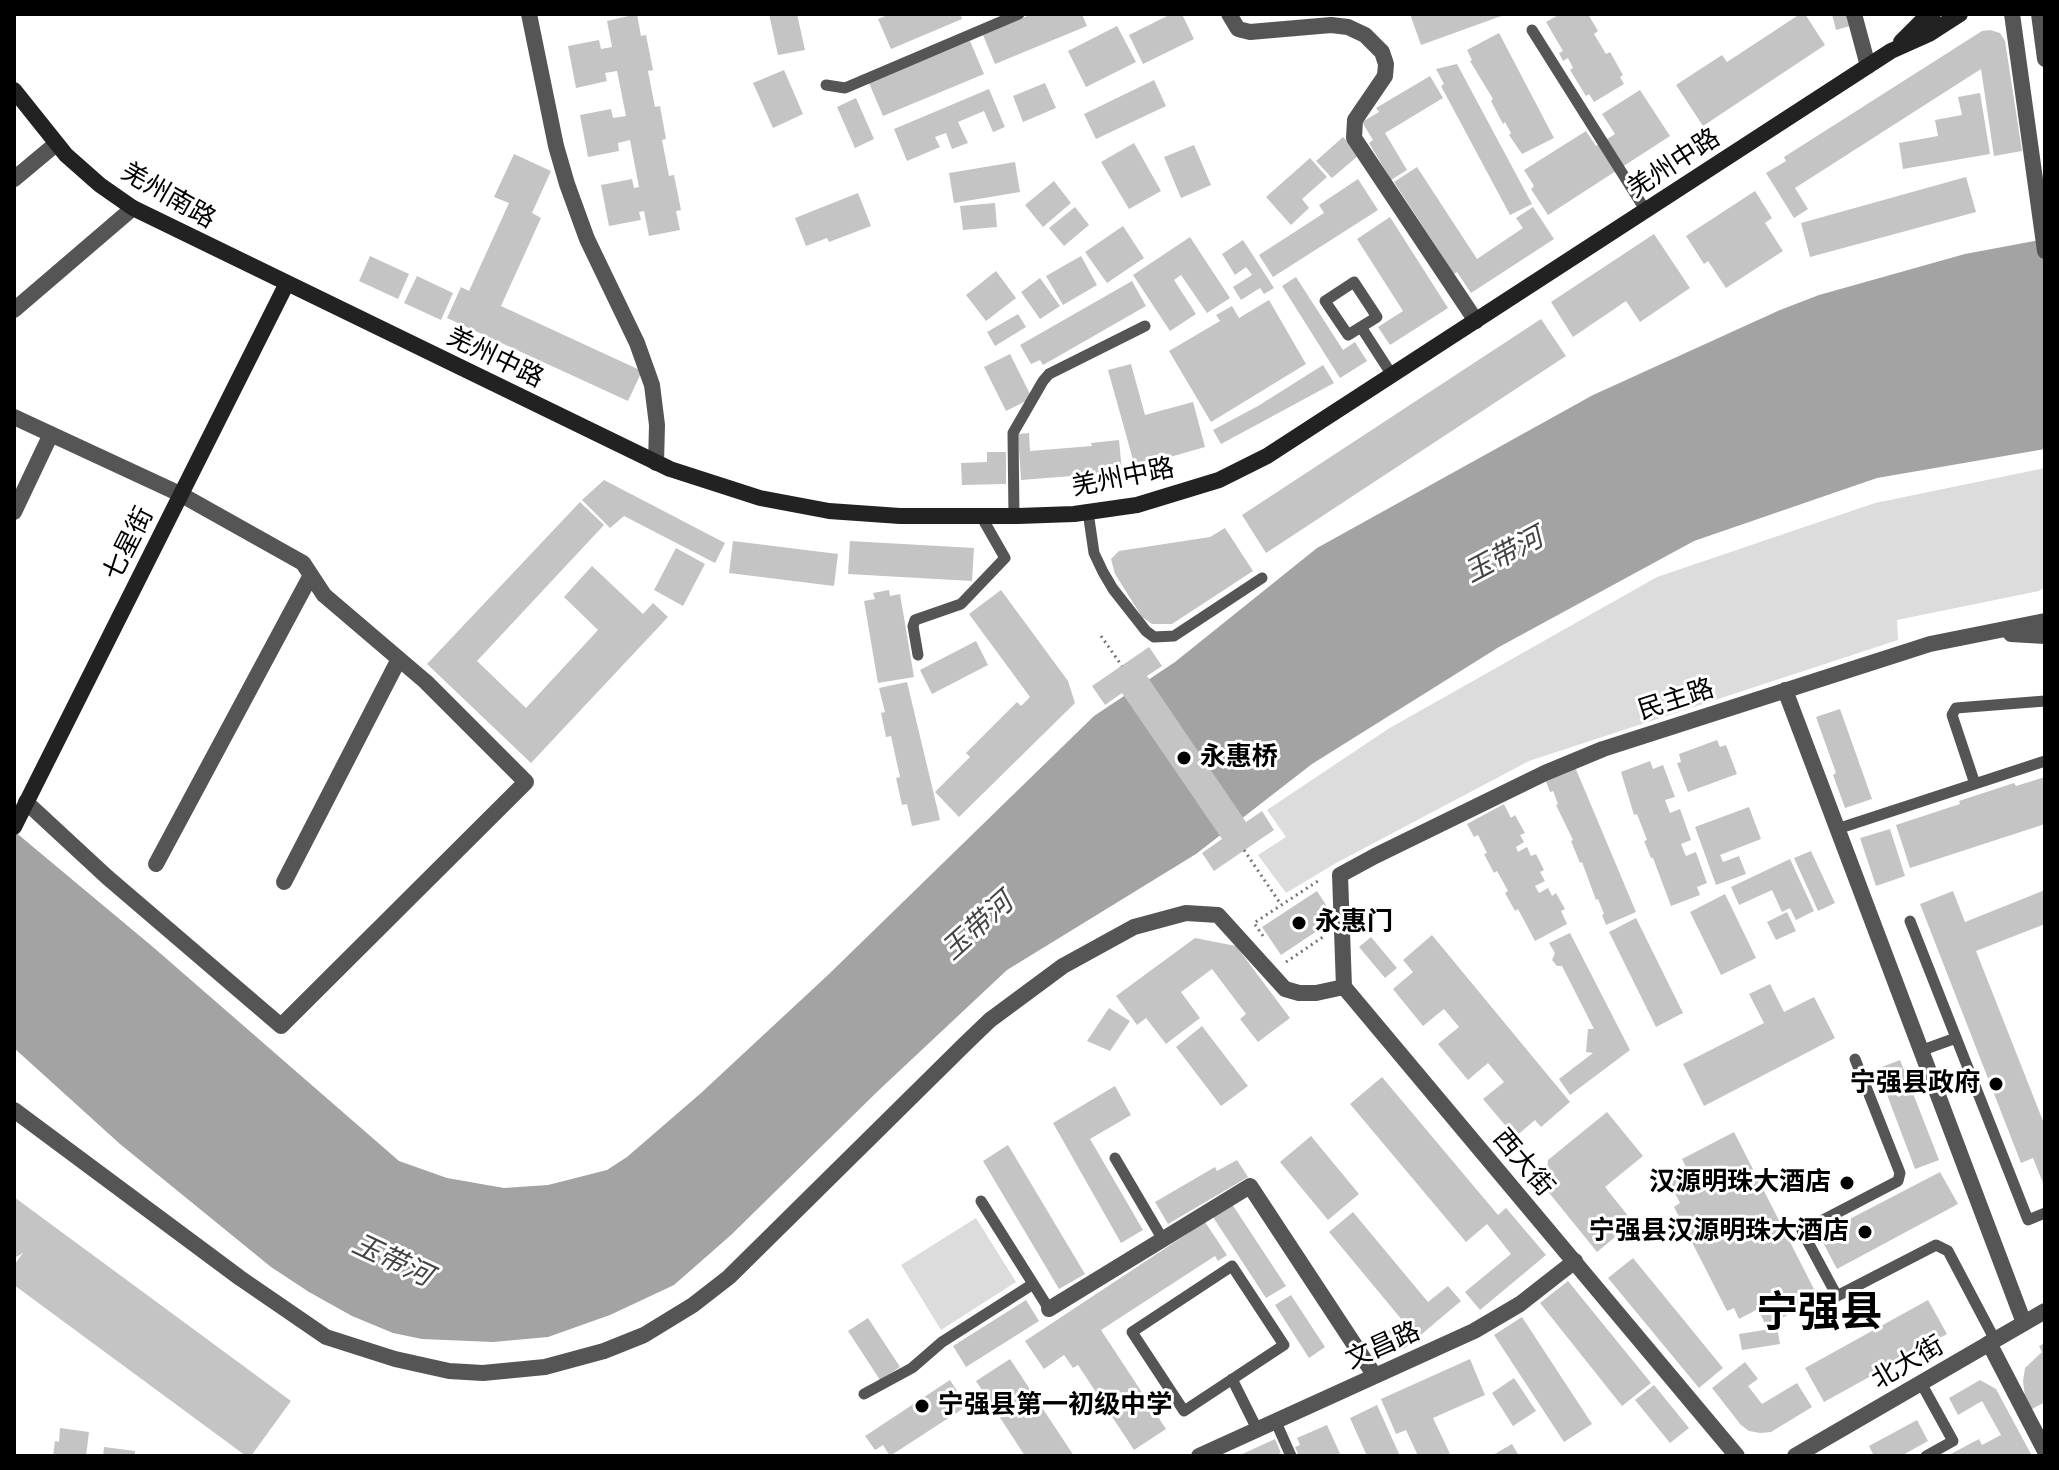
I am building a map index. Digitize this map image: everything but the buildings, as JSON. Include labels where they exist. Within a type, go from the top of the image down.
[{"type":"main road","name":"羌州中路","points":[[1891,51],[1933,14]]},
{"type":"main road","name":"羌州中路","points":[[287,283],[656,463],[714,485],[799,506],[851,513],[1014,516],[1088,512],[1137,505],[1219,480],[1267,456],[1891,51],[1929,34],[1960,14]]},
{"type":"main road","name":"羌州南路","points":[[14,90],[56,144],[100,185],[133,208],[287,283]]},
{"type":"main road","name":"七星街","points":[[20,813],[287,283]]},
{"type":"street","points":[[529,14],[556,146],[567,184],[587,239],[637,343],[652,385],[657,425],[656,463]]},
{"type":"street","points":[[1229,14],[1238,29],[1250,32],[1331,25],[1348,27],[1365,35],[1382,52],[1386,64],[1385,76],[1355,120],[1354,138],[1476,321]]},
{"type":"street","points":[[1854,14],[1868,66]]},
{"type":"street","points":[[2012,14],[2045,251]]},
{"type":"street","points":[[2039,14],[2045,59]]},
{"type":"street","points":[[14,179],[56,144]]},
{"type":"street","points":[[14,310],[133,208]]},
{"type":"street","points":[[14,417],[180,494],[303,563],[324,595],[426,682],[526,782],[281,1026],[107,877],[20,813]]},
{"type":"street","points":[[14,512],[51,434]]},
{"type":"street","points":[[156,864],[311,575]]},
{"type":"street","name":"民主路","points":[[1340,875],[1571,761],[1930,644],[2045,621]]},
{"type":"street","points":[[1993,632],[2045,636]]},
{"type":"street","points":[[284,882],[399,659]]},
{"type":"street","points":[[1785,690],[2024,1323]]},
{"type":"street","points":[[14,1110],[240,1278],[326,1337],[426,1368],[483,1373],[545,1367],[626,1343],[693,1305],[729,1277],[990,1020],[1063,966],[1134,927],[1186,913],[1218,915],[1279,986],[1299,993],[1344,987],[1340,875]]},
{"type":"street","name":"西大街","points":[[1344,987],[1737,1456]]},
{"type":"street","points":[[1049,1309],[1250,1186],[1375,1376]]},
{"type":"street","name":"文昌路","points":[[1199,1456],[1474,1331],[1520,1304],[1575,1261]]},
{"type":"street","name":"北大街","points":[[1795,1456],[2045,1311]]},
{"type":"street","points":[[1992,1342],[2045,1451]]},
{"type":"lane","points":[[826,85],[845,88],[1019,14]]},
{"type":"lane","points":[[1532,30],[1646,211]]},
{"type":"lane","points":[[1354,282],[1377,317],[1361,327],[1348,335],[1325,301],[1354,282]]},
{"type":"lane","points":[[1014,516],[1013,433],[1043,381],[1049,374],[1145,326]]},
{"type":"lane","points":[[1361,327],[1392,375]]},
{"type":"lane","points":[[1088,512],[1094,553],[1103,572],[1113,589],[1154,637],[1174,636],[1262,578]]},
{"type":"lane","points":[[918,655],[913,626],[915,620],[961,604],[1005,558],[981,516]]},
{"type":"lane","points":[[1975,784],[1952,715],[1956,708],[2045,701]]},
{"type":"lane","points":[[1837,829],[2045,761]]},
{"type":"lane","points":[[1910,921],[2028,1220],[2045,1213]]},
{"type":"lane","points":[[1920,1051],[1956,1038]]},
{"type":"lane","points":[[1855,1059],[1900,1173],[1898,1181],[1802,1231],[1837,1296],[1936,1245],[1948,1251],[1992,1342]]},
{"type":"lane","points":[[1115,1158],[1162,1238]]},
{"type":"lane","points":[[981,1201],[1049,1309]]},
{"type":"lane","points":[[1232,1266],[1284,1345],[1232,1379],[1184,1411],[1132,1332],[1232,1266]]},
{"type":"lane","points":[[864,1394],[912,1368],[942,1342],[1033,1284]]},
{"type":"lane","points":[[1232,1379],[1257,1429]]},
{"type":"lane","points":[[1921,1383],[1953,1441],[1926,1456]]},
{"type":"lane","points":[[1275,1420],[1290,1455]]},
{"type":"path","points":[[1101,636],[1122,666]]},
{"type":"path","points":[[1244,850],[1281,904]]},
{"type":"path","points":[[1268,944],[1254,923],[1317,880],[1340,875]]},
{"type":"path","points":[[1283,965],[1342,925]]},
{"type":"shaded area","points":[[2045,468],[2045,587],[2039,591],[1897,620],[1898,640],[1529,761],[1336,863],[1286,893],[1258,855],[1286,837],[1267,810],[1388,729],[1657,577],[1875,503]]},
{"type":"shaded area","points":[[976,1218],[1016,1282],[941,1330],[901,1265]]},
{"type":"water","name":"玉带河","points":[[2045,239],[2045,449],[1877,478],[1694,541],[1499,647],[1312,764],[1196,854],[1007,970],[731,1235],[674,1285],[610,1315],[548,1337],[493,1342],[422,1339],[393,1333],[352,1316],[271,1267],[120,1144],[14,1048],[14,831],[399,1161],[447,1178],[504,1188],[548,1185],[607,1170],[627,1157],[701,1093],[829,974],[1094,716],[1175,662],[1317,548],[1593,395],[1780,310],[1819,295],[1965,254]]},
{"type":"place","name":"永惠桥","points":[[1184,758]]},
{"type":"place","name":"永惠门","points":[[1299,923]]},
{"type":"place","name":"宁强县政府","points":[[1996,1084]]},
{"type":"place","name":"汉源明珠大酒店","points":[[1847,1183]]},
{"type":"place","name":"宁强县汉源明珠大酒店","points":[[1865,1232]]},
{"type":"place","name":"宁强县第一初级中学","points":[[922,1406]]},
{"type":"district","name":"宁强县","points":[[1819,1314]]}]
